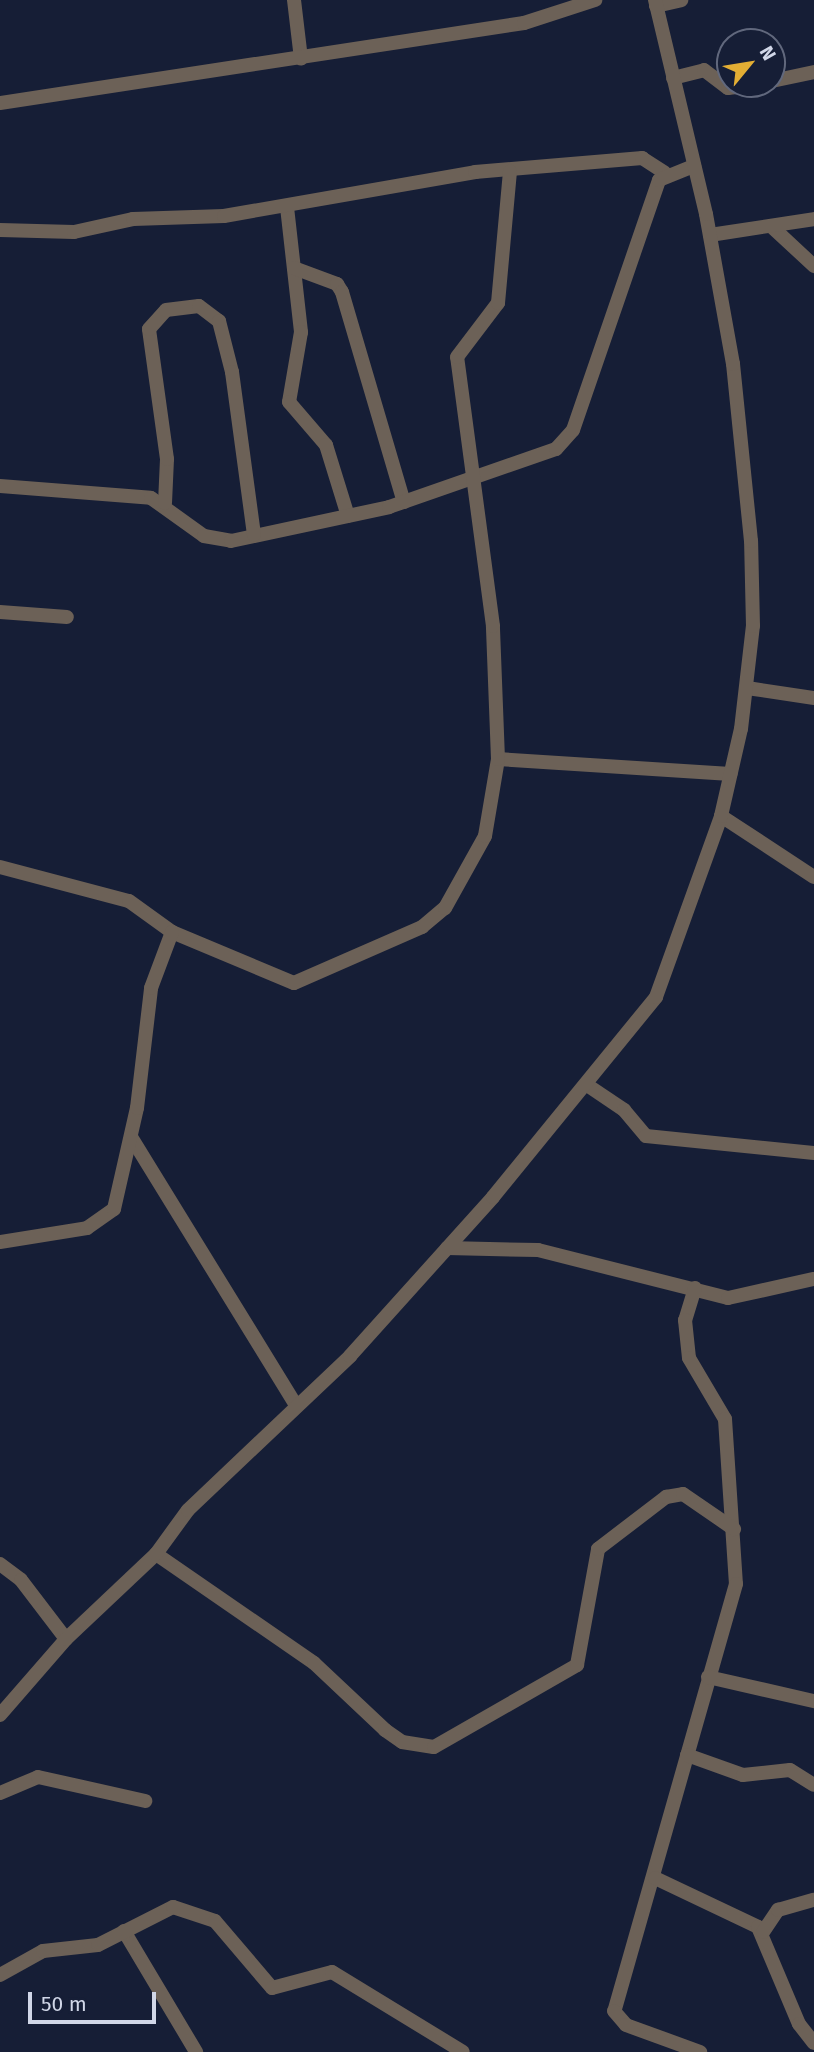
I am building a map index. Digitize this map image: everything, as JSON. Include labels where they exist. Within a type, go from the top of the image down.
[{"type":"street","points":[[294,0],[301,59]]},
{"type":"street","points":[[0,103],[524,23],[579,2],[595,0]]},
{"type":"street","points":[[0,1716],[66,1639],[156,1554],[188,1510],[296,1405],[345,1362],[587,1085],[656,997],[721,816],[731,774],[747,688],[751,541],[733,364],[710,235],[655,3],[681,0]]},
{"type":"street","points":[[673,78],[704,70],[716,79]]},
{"type":"street","points":[[786,78],[814,72]]},
{"type":"street","points":[[0,230],[74,232],[134,219],[287,207],[462,173],[510,172],[642,158],[665,173],[694,166]]},
{"type":"street","points":[[0,867],[129,901],[172,932],[294,983],[422,927],[445,908],[485,836],[498,759],[493,626],[457,357],[498,303],[510,172]]},
{"type":"street","points":[[0,486],[165,503],[204,536],[231,541],[404,502],[556,449],[573,430],[616,294],[665,173]]},
{"type":"street","points":[[287,207],[301,332],[289,402],[326,445],[348,516]]},
{"type":"street","points":[[710,235],[814,219]]},
{"type":"street","points":[[771,226],[814,266]]},
{"type":"street","points":[[294,268],[337,284],[342,292],[404,502]]},
{"type":"street","points":[[165,503],[167,459],[149,329],[166,310],[200,306],[219,321],[232,372],[254,535]]},
{"type":"street","points":[[0,612],[67,617]]},
{"type":"street","points":[[747,688],[814,698]]},
{"type":"street","points":[[498,759],[731,774]]},
{"type":"street","points":[[721,816],[814,877]]},
{"type":"street","points":[[0,1242],[103,1220],[114,1209],[131,1137],[151,988],[172,932]]},
{"type":"street","points":[[587,1085],[624,1110],[646,1136],[814,1153]]},
{"type":"street","points":[[131,1137],[296,1405]]},
{"type":"street","points":[[447,1248],[538,1250],[739,1298],[814,1279]]},
{"type":"street","points":[[695,1288],[685,1320],[689,1358],[725,1419],[736,1584],[708,1677],[655,1878],[614,2011],[626,2025],[670,2049],[700,2052]]},
{"type":"street","points":[[156,1554],[314,1663],[385,1730],[402,1742],[434,1747],[578,1665],[598,1549],[666,1497],[683,1494],[734,1529]]},
{"type":"street","points":[[0,1564],[21,1580],[66,1639]]},
{"type":"street","points":[[708,1677],[814,1701]]},
{"type":"street","points":[[687,1755],[743,1775],[790,1770],[814,1785]]},
{"type":"street","points":[[0,1793],[38,1777],[145,1801]]},
{"type":"street","points":[[655,1878],[762,1931],[799,2024],[814,2043]]},
{"type":"street","points":[[762,1931],[778,1910],[814,1900]]},
{"type":"street","points":[[0,1975],[43,1951],[98,1945],[173,1907],[197,1920],[208,1918],[265,1985],[280,1988],[332,1972],[463,2052]]},
{"type":"street","points":[[124,1931],[196,2052]]}]
